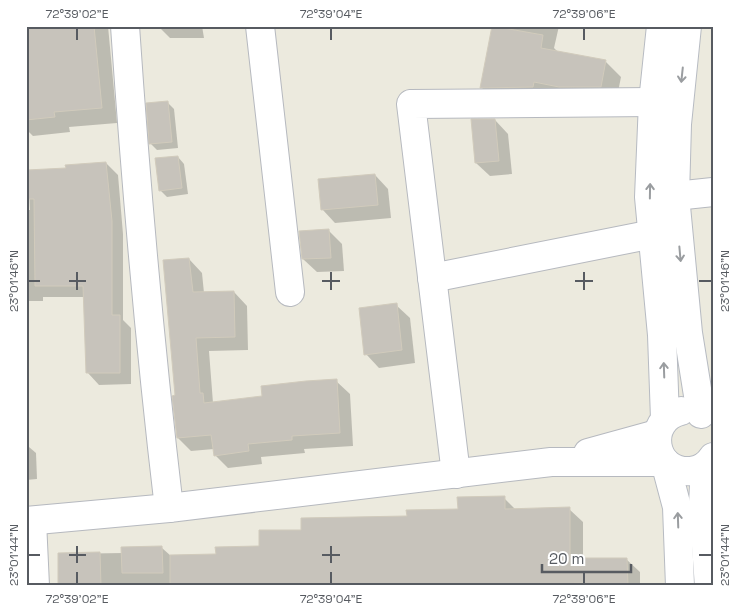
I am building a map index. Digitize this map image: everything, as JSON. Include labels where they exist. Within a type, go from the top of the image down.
[{"type":"street","points":[[125,26],[134,156],[158,413],[169,508]]},
{"type":"street","points":[[260,26],[290,292]]},
{"type":"street","points":[[661,26],[653,102],[650,197],[662,335],[661,427],[657,445],[660,455],[665,462],[677,507],[680,586]]},
{"type":"street","points":[[687,26],[677,124],[675,196],[688,333],[709,420]]},
{"type":"street","points":[[456,474],[410,104],[653,102]]},
{"type":"street","points":[[675,196],[713,192]]},
{"type":"street","points":[[432,278],[653,234]]},
{"type":"street","points":[[550,462],[661,427],[679,412],[689,410],[709,420]]},
{"type":"street","points":[[35,586],[29,521],[169,508],[550,462],[665,462],[674,468],[685,471],[696,470],[709,462]]},
{"type":"street","points":[[709,462],[703,505],[709,586]]},
{"type":"building","points":[[26,26],[94,26],[102,108],[54,112],[55,117],[26,120]]},
{"type":"building","points":[[492,26],[543,35],[541,48],[606,60],[601,87],[559,87],[534,82],[533,87],[480,88]]},
{"type":"building","points":[[168,101],[172,142],[149,144],[146,103]]},
{"type":"building","points":[[471,119],[495,119],[499,161],[475,163]]},
{"type":"building","points":[[178,156],[182,188],[159,191],[155,158]]},
{"type":"building","points":[[106,162],[112,221],[112,315],[120,315],[120,373],[86,373],[83,286],[35,286],[34,199],[28,199],[27,170],[66,168],[65,165]]},
{"type":"building","points":[[375,174],[378,205],[321,210],[318,179]]},
{"type":"building","points":[[329,229],[331,258],[302,259],[299,231]]},
{"type":"building","points":[[189,258],[193,292],[234,291],[235,337],[196,338],[200,393],[203,393],[204,403],[262,396],[261,386],[337,379],[340,433],[292,436],[292,440],[248,444],[249,451],[214,456],[211,435],[177,438],[172,396],[175,395],[163,260]]},
{"type":"building","points":[[397,303],[402,350],[364,355],[359,308]]},
{"type":"building","points":[[505,496],[505,509],[570,507],[570,557],[627,558],[628,586],[584,586],[584,583],[499,586],[170,586],[170,555],[216,554],[215,547],[259,546],[259,530],[301,530],[301,518],[407,516],[406,510],[458,509],[457,497]]},
{"type":"building","points":[[162,546],[163,573],[122,573],[121,547]]},
{"type":"building","points":[[100,552],[101,586],[58,586],[58,553]]}]
